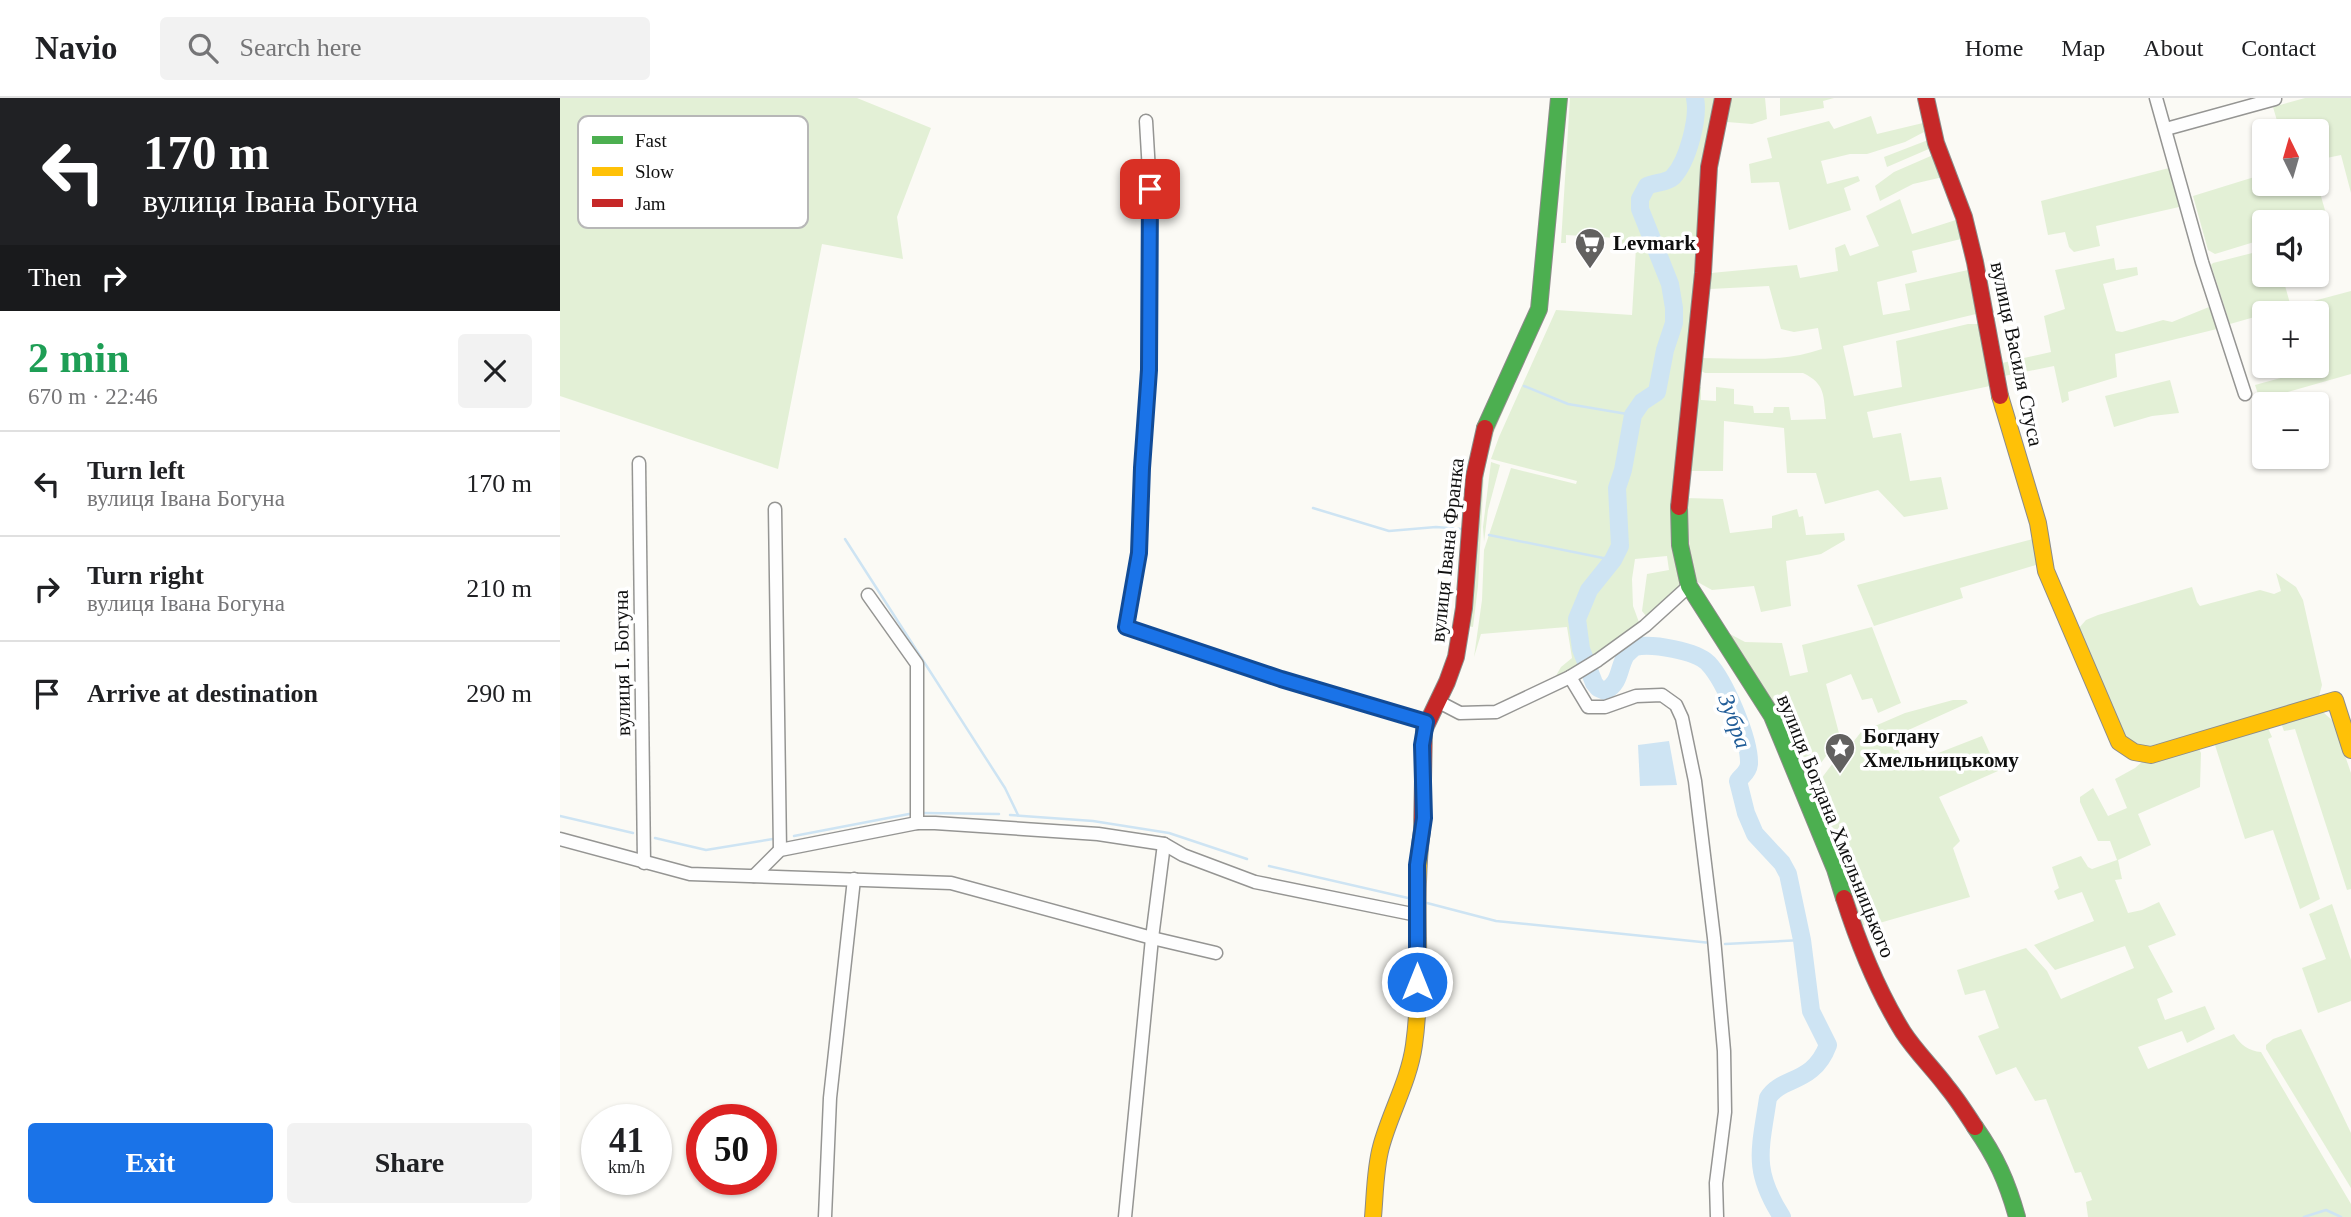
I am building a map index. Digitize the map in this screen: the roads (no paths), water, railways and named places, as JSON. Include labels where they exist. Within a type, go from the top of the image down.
[{"type":"street","name":"вулиця Івана Франка","points":[[1373,1217],[1380,1149],[1408,1072],[1414,1045],[1417,865],[1424,818],[1422,745],[1426,722],[1453,668],[1461,629],[1477,457],[1490,415],[1539,309],[1559,98]]},
{"type":"street","name":"вулиця Богдана Хмельницького","points":[[1723,98],[1709,167],[1703,274],[1679,504],[1680,548],[1689,586],[1772,716],[1835,869],[1856,934],[1882,996],[1903,1033],[1946,1085],[1995,1155],[2009,1187],[2017,1217]]},
{"type":"street","name":"вулиця Василя Стуса","points":[[1926,98],[1936,142],[1964,217],[2001,399],[2038,523],[2046,571],[2119,742],[2128,751],[2151,755],[2334,700],[2351,751]]},
{"type":"street","points":[[2157,98],[2202,262],[2245,394]]},
{"type":"street","points":[[2166,129],[2275,99]]},
{"type":"street","points":[[1146,121],[1150,189],[1149,370],[1139,553],[1126,627],[1281,679],[1426,722]]},
{"type":"street","name":"вулиця І. Богуна","points":[[639,463],[644,863]]},
{"type":"street","points":[[775,509],[780,850]]},
{"type":"street","points":[[1437,701],[1460,713],[1496,712],[1598,660],[1689,586]]},
{"type":"street","points":[[868,595],[917,664],[917,823]]},
{"type":"street","points":[[1575,674],[1588,707],[1605,708],[1636,696],[1662,695],[1676,705],[1682,718],[1695,781],[1716,965],[1725,1074],[1726,1112],[1716,1183],[1717,1217]]},
{"type":"street","points":[[754,876],[780,850],[917,823],[1098,834],[1164,844],[1182,855],[1255,882],[1417,915]]},
{"type":"street","points":[[560,839],[690,874],[951,883],[1216,953]]},
{"type":"street","points":[[1125,1217],[1152,938],[1164,844]]},
{"type":"street","points":[[825,1217],[830,1098],[854,879]]},
{"type":"water","points":[[1669,741],[1677,785],[1640,786],[1638,745]]},
{"type":"waterway","name":"Зубра","points":[[1695,98],[1691,139],[1683,161],[1673,177],[1647,186],[1640,199],[1640,209],[1670,284],[1674,323],[1665,350],[1657,392],[1642,402],[1633,415],[1617,488],[1620,546],[1613,560],[1589,590],[1577,619],[1581,649],[1598,688],[1605,691],[1614,684],[1623,660],[1635,647],[1673,649],[1694,655],[1708,663],[1729,697],[1741,726],[1749,764],[1738,781],[1746,813],[1755,834],[1782,863],[1788,874],[1802,940],[1811,1011],[1828,1045],[1814,1067],[1781,1086],[1768,1098],[1761,1147],[1762,1173],[1772,1201],[1782,1217]]},
{"type":"waterway","points":[[1524,386],[1568,404],[1633,415]]},
{"type":"waterway","points":[[1313,508],[1389,531],[1436,527],[1462,529]]},
{"type":"waterway","points":[[1489,535],[1613,560]]},
{"type":"waterway","points":[[845,539],[1005,788],[1018,815]]},
{"type":"waterway","points":[[923,813],[999,814]]},
{"type":"waterway","points":[[794,836],[909,814]]},
{"type":"waterway","points":[[1010,815],[1093,821],[1169,833],[1247,859]]},
{"type":"waterway","points":[[560,816],[633,833]]},
{"type":"waterway","points":[[655,838],[706,850],[773,839]]},
{"type":"waterway","points":[[1269,866],[1408,898]]},
{"type":"waterway","points":[[1427,903],[1496,921],[1711,943]]},
{"type":"waterway","points":[[1725,944],[1802,940]]},
{"type":"waterway","points":[[2304,1217],[2326,1210],[2341,1217]]},
{"type":"place","name":"Levmark","points":[[1590,270]]},
{"type":"place","name":"Богдану Хмельницькому","points":[[1840,775]]}]
